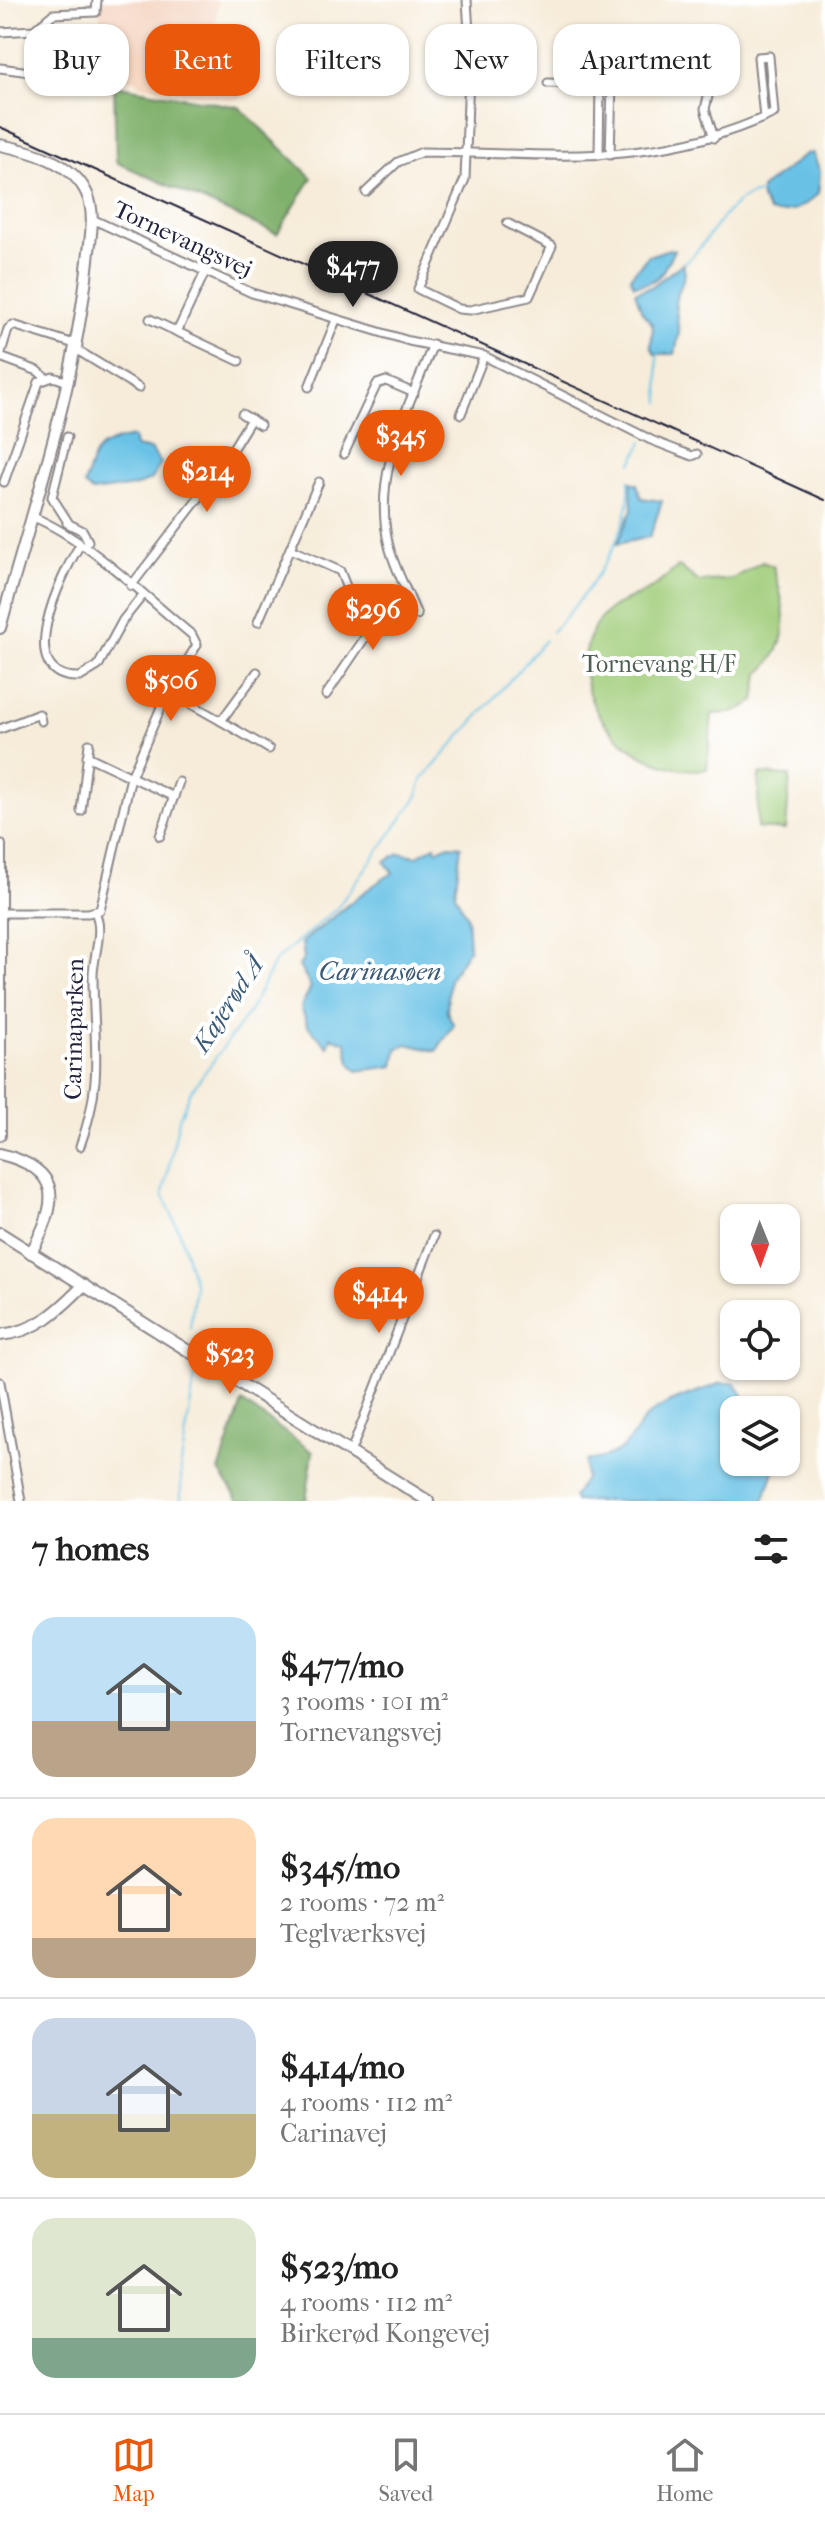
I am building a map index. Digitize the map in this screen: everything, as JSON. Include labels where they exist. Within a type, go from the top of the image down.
[{"type":"street","points":[[0,32],[28,32],[53,14],[96,12],[97,0]]},
{"type":"street","points":[[467,0],[465,179],[457,204],[418,289],[459,309],[470,310],[529,297],[552,246],[507,223]]},
{"type":"street","points":[[366,192],[409,155],[467,152],[610,155],[658,151],[714,138],[764,118],[774,113],[769,56],[758,57],[764,118]]},
{"type":"street","points":[[0,68],[24,71]]},
{"type":"street","points":[[548,83],[553,83]]},
{"type":"street","points":[[599,155],[600,96]]},
{"type":"street","points":[[610,155],[612,96]]},
{"type":"street","points":[[708,96],[705,109],[714,138]]},
{"type":"street","name":"Tornevangsvej","points":[[0,145],[28,152],[73,173],[87,194],[92,219],[252,293],[336,320],[484,356],[651,440],[692,456],[697,454]]},
{"type":"street","points":[[0,628],[69,383],[77,347],[92,219]]},
{"type":"street","points":[[177,332],[205,272]]},
{"type":"street","points":[[150,319],[239,361]]},
{"type":"street","points":[[309,387],[336,320]]},
{"type":"street","points":[[69,383],[46,378],[38,371],[0,356],[8,329],[13,325],[77,347],[139,388]]},
{"type":"street","points":[[417,615],[390,549],[384,488],[393,445],[433,344]]},
{"type":"street","points":[[461,414],[484,356]]},
{"type":"street","points":[[4,482],[34,391],[46,378]]},
{"type":"street","points":[[344,454],[377,384],[386,381],[414,393]]},
{"type":"street","points":[[242,414],[260,425]]},
{"type":"street","points":[[131,586],[213,480],[251,419]]},
{"type":"street","points":[[67,437],[52,497],[68,522],[83,531],[88,541]]},
{"type":"street","points":[[258,622],[319,482]]},
{"type":"street","name":"Carinaparken","points":[[31,516],[80,545],[196,640],[195,649],[168,691],[131,777],[103,905],[95,912],[100,925],[93,978],[98,1072],[90,1121],[80,1146]]},
{"type":"street","points":[[60,531],[68,522]]},
{"type":"street","points":[[80,545],[65,568],[47,620],[46,651],[51,665],[59,673],[80,677],[98,666],[123,620],[143,595]]},
{"type":"street","points":[[290,549],[340,571],[355,609],[374,622]]},
{"type":"street","points":[[326,695],[374,622],[388,605],[408,594]]},
{"type":"street","points":[[221,721],[257,672]]},
{"type":"street","points":[[168,691],[269,749]]},
{"type":"street","points":[[0,729],[39,714],[41,721]]},
{"type":"street","points":[[81,811],[89,744]]},
{"type":"street","points":[[87,756],[174,797]]},
{"type":"street","points":[[160,836],[179,782]]},
{"type":"street","points":[[0,845],[0,1135]]},
{"type":"street","points":[[2,913],[95,912]]},
{"type":"street","points":[[0,1154],[32,1165],[51,1193],[50,1215],[31,1253]]},
{"type":"street","points":[[0,1233],[352,1449],[428,1501]]},
{"type":"street","points":[[352,1449],[434,1236]]},
{"type":"street","points":[[0,1335],[27,1330],[43,1322],[84,1285]]},
{"type":"street","points":[[0,1382],[21,1501]]},
{"type":"shaded area","points":[[101,0],[218,0],[216,24],[145,24],[145,86],[129,79],[129,24],[99,24]]},
{"type":"shaded area","points":[[207,96],[242,96],[232,100]]},
{"type":"green space","points":[[129,88],[145,90],[145,96],[176,96],[239,107],[312,178],[277,234],[116,162],[114,96],[129,96]]},
{"type":"green space","name":"Tornevang H/F","points":[[762,562],[773,566],[777,581],[783,610],[782,637],[778,650],[759,674],[755,701],[733,713],[712,714],[707,769],[680,768],[653,761],[629,747],[609,728],[594,706],[586,680],[586,653],[600,618],[614,607],[655,586],[679,566],[699,582],[733,579]]},
{"type":"green space","points":[[759,774],[790,776],[786,830],[757,828]]},
{"type":"green space","points":[[242,1402],[313,1452],[306,1501],[239,1501],[219,1471]]},
{"type":"water","points":[[813,153],[820,172],[818,193],[796,209],[782,213],[769,212],[761,198],[761,189],[806,154]]},
{"type":"water","points":[[674,250],[660,275],[651,282],[634,285],[630,277],[648,256]]},
{"type":"water","points":[[683,263],[685,274],[675,302],[679,333],[675,354],[655,354],[651,346],[653,325],[642,312],[635,292],[651,287]]},
{"type":"water","points":[[133,437],[135,447],[151,450],[161,463],[152,479],[137,486],[92,492],[84,485],[98,450]]},
{"type":"water","points":[[631,482],[637,484],[641,498],[662,501],[650,537],[617,544],[632,509]]},
{"type":"water","name":"Carinasøen","points":[[449,845],[461,846],[455,894],[467,916],[469,948],[449,980],[447,1012],[454,1025],[436,1051],[407,1044],[397,1049],[394,1066],[357,1071],[350,1062],[346,1042],[331,1037],[328,1047],[308,1026],[301,1007],[311,987],[299,966],[304,958],[302,942],[393,873],[385,862],[399,853],[417,856],[435,846],[437,850]]},
{"type":"water","points":[[721,1383],[735,1383],[743,1396],[720,1396],[720,1476],[772,1476],[764,1501],[575,1501],[573,1497],[585,1479],[586,1461],[616,1453],[649,1415],[683,1397]]},
{"type":"waterway","points":[[683,263],[737,203],[761,193]]},
{"type":"waterway","name":"Kajerød Å","points":[[657,355],[660,402]]},
{"type":"waterway","name":"Kajerød Å","points":[[632,463],[643,442]]},
{"type":"waterway","name":"Kajerød Å","points":[[552,632],[580,600],[606,562],[624,521],[629,480]]},
{"type":"waterway","name":"Kajerød Å","points":[[190,1328],[195,1286],[181,1236],[163,1194],[179,1119],[191,1091],[249,1012],[275,961],[337,908],[418,796],[422,780],[545,640]]},
{"type":"waterway","name":"Kajerød Å","points":[[181,1501],[181,1464],[195,1377]]},
{"type":"tram line","points":[[0,127],[825,500]]}]
